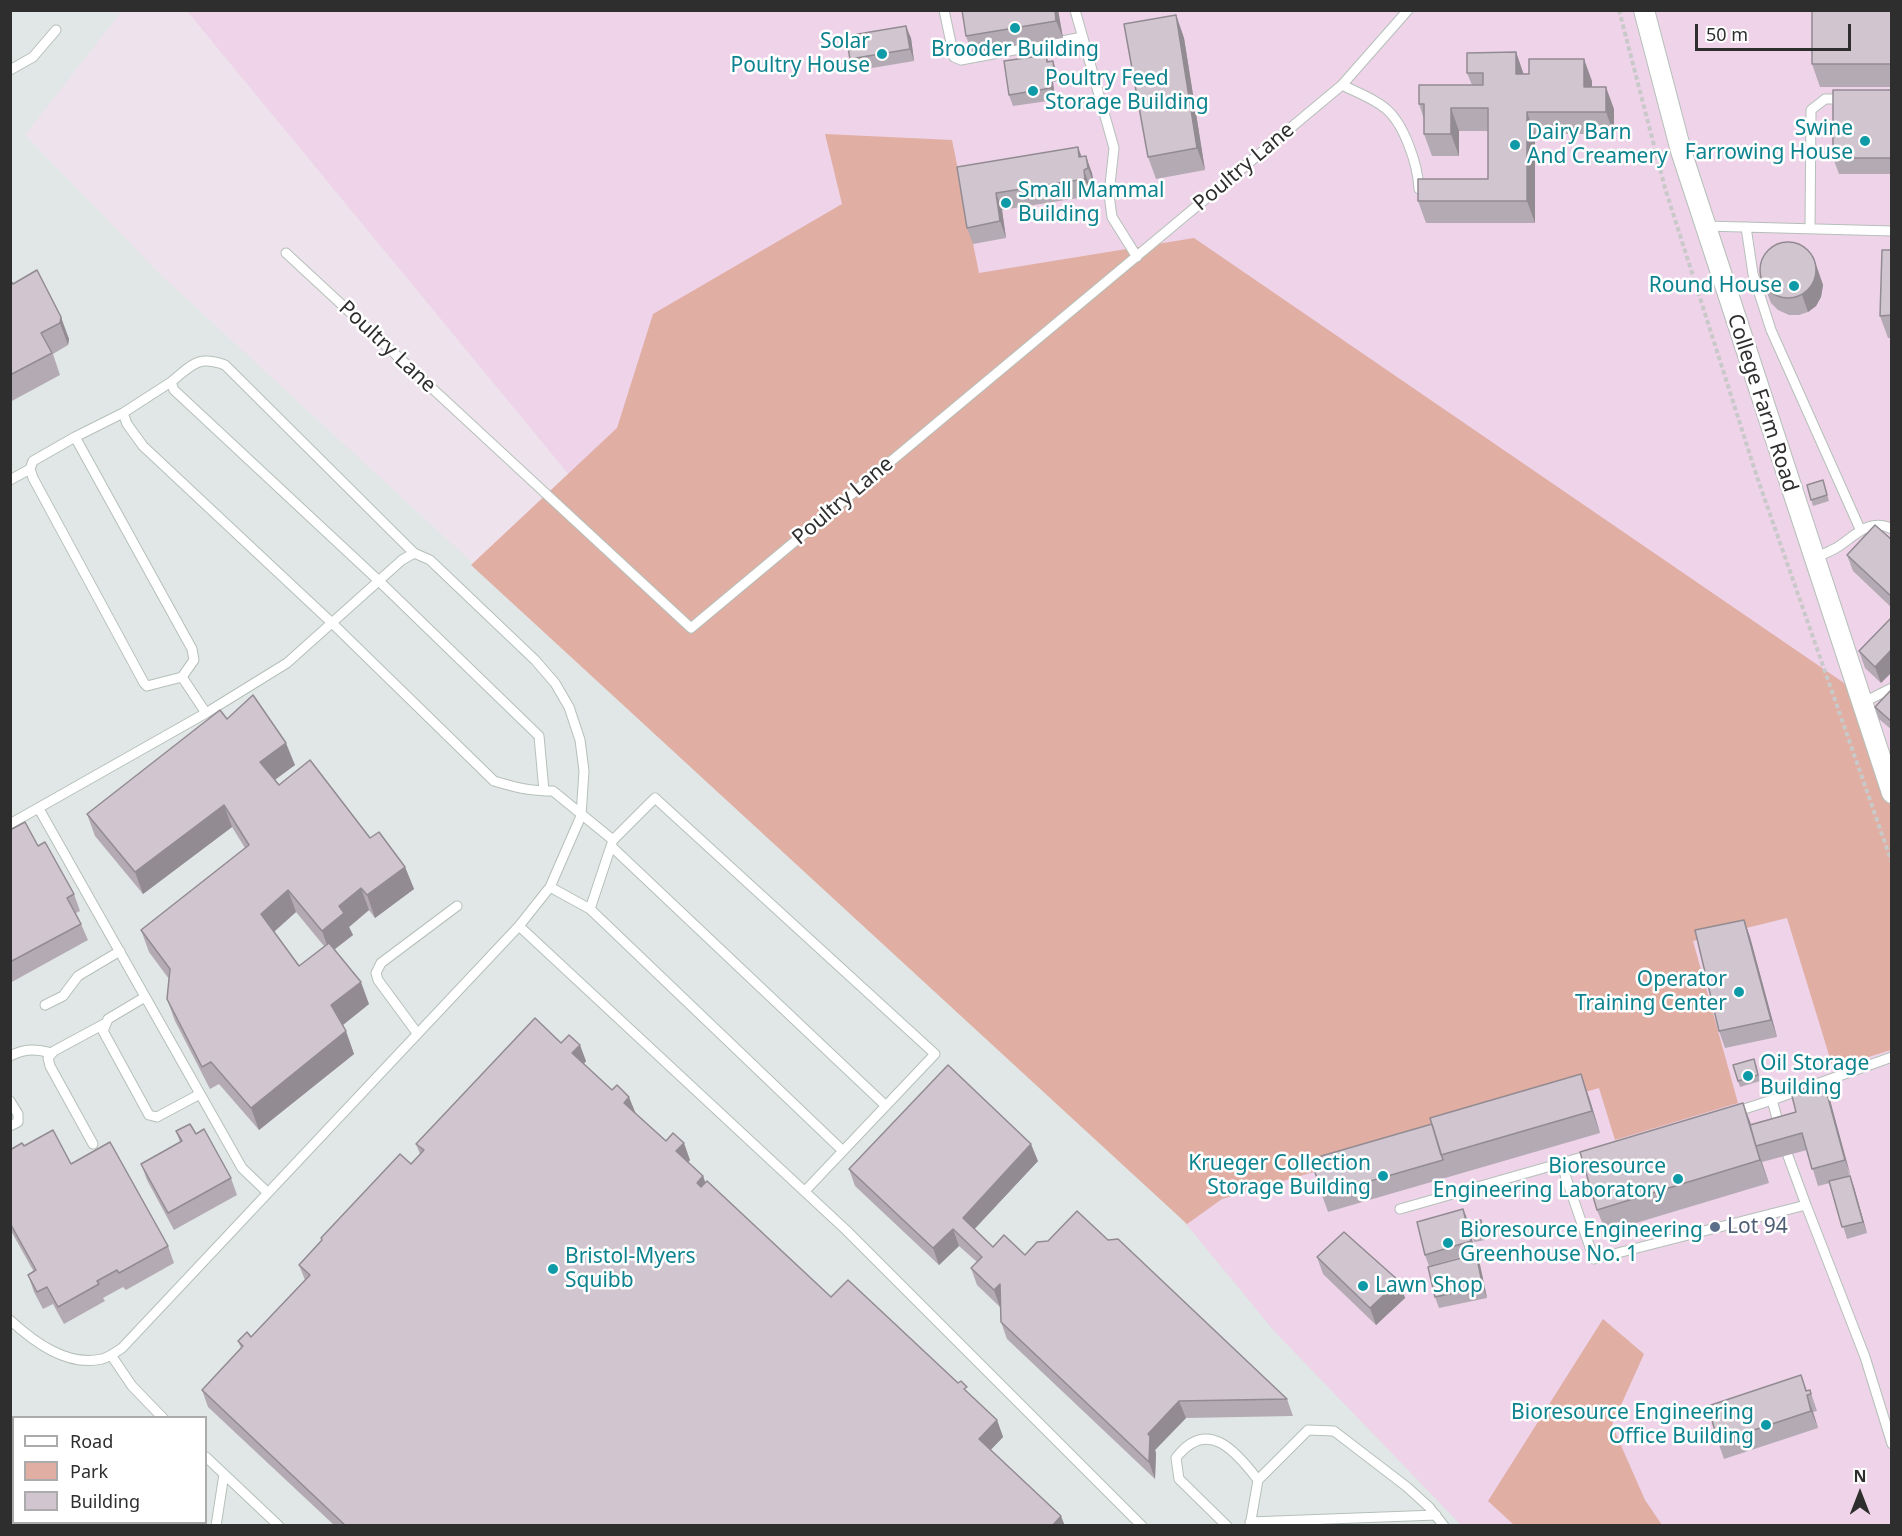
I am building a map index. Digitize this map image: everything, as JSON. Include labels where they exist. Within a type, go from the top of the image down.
[{"type":"street","name":"College Farm Road","points":[[1644,10],[1681,151],[1813,559],[1892,793]]},
{"type":"lane","points":[[944,10],[954,57],[961,60],[1083,37]]},
{"type":"lane","points":[[1075,10],[1114,148],[1109,194],[1112,217],[1137,256]]},
{"type":"lane","name":"Poultry Lane","points":[[286,254],[691,628],[1342,85],[1408,10]]},
{"type":"lane","points":[[10,70],[33,57],[56,30]]},
{"type":"lane","points":[[1342,85],[1385,108],[1396,120],[1416,164],[1420,193]]},
{"type":"lane","points":[[1810,228],[1811,110],[1825,99],[1858,99]]},
{"type":"lane","points":[[1705,226],[1892,231]]},
{"type":"lane","points":[[1746,227],[1753,274],[1771,330],[1860,529]]},
{"type":"lane","points":[[10,1320],[29,1337],[48,1349],[72,1358],[103,1359],[122,1348],[519,926],[549,887],[581,816],[584,771],[580,740],[569,707],[555,684],[535,660],[430,560],[414,553],[225,365],[211,360],[196,361],[171,382],[123,413],[75,437],[33,461],[30,469],[144,684],[147,686],[182,677],[194,660],[192,649],[75,437]]},
{"type":"lane","points":[[171,382],[174,390],[379,581],[539,736],[544,791]]},
{"type":"lane","points":[[123,413],[127,424],[143,446],[332,623],[494,781],[527,791],[553,791],[612,843],[886,1106]]},
{"type":"lane","points":[[10,480],[30,469]]},
{"type":"lane","points":[[1813,559],[1837,547],[1860,529],[1875,525],[1892,529]]},
{"type":"lane","points":[[10,824],[206,713],[287,663],[402,560],[414,553]]},
{"type":"lane","points":[[182,677],[206,713]]},
{"type":"lane","points":[[1861,704],[1892,688]]},
{"type":"lane","points":[[590,909],[612,843],[655,798],[935,1053],[805,1191]]},
{"type":"lane","points":[[39,809],[242,1168],[267,1192]]},
{"type":"lane","points":[[549,887],[590,909],[843,1151]]},
{"type":"lane","points":[[417,1033],[378,980],[376,973],[381,963],[457,906]]},
{"type":"lane","points":[[519,926],[846,1230],[1142,1526]]},
{"type":"lane","points":[[45,1005],[63,996],[78,976],[120,951]]},
{"type":"lane","points":[[93,1144],[50,1066],[48,1058],[52,1053],[104,1024],[108,1019],[145,997]]},
{"type":"lane","points":[[104,1024],[103,1031],[149,1114],[157,1117],[200,1094]]},
{"type":"lane","points":[[10,1056],[22,1050],[34,1048],[52,1053]]},
{"type":"lane","points":[[1722,1116],[1892,1057]]},
{"type":"lane","points":[[1772,1100],[1782,1134]]},
{"type":"lane","points":[[10,1101],[18,1114],[18,1122],[10,1126]]},
{"type":"lane","points":[[1400,1209],[1601,1152]]},
{"type":"lane","points":[[1788,1156],[1865,1357],[1892,1444]]},
{"type":"lane","points":[[1561,1163],[1594,1259],[1806,1204]]},
{"type":"lane","points":[[111,1355],[132,1386],[161,1416]]},
{"type":"lane","points":[[1436,1515],[1250,1524],[1258,1480],[1308,1430],[1334,1431],[1407,1487],[1436,1515],[1444,1526]]},
{"type":"lane","points":[[1227,1526],[1179,1479],[1176,1458],[1185,1446],[1200,1440],[1219,1441],[1239,1455],[1258,1480]]},
{"type":"lane","points":[[207,1458],[279,1526]]},
{"type":"lane","points":[[216,1526],[224,1474]]},
{"type":"path","points":[[1619,10],[1665,188],[1753,466],[1892,863]]},
{"type":"shaded area","points":[[10,11],[122,11],[25,135],[162,276],[1514,1525],[11,1525]]},
{"type":"shaded area","points":[[187,11],[1891,11],[1891,1525],[1461,1525],[1275,1332]]},
{"type":"green space","points":[[825,134],[952,140],[979,273],[1194,238],[1863,696],[1891,778],[1891,1050],[1833,1068],[1787,918],[1693,941],[1738,1103],[1615,1140],[1599,1088],[1222,1199],[1187,1224],[471,565],[617,428],[653,314],[842,204]]},
{"type":"green space","points":[[1603,1319],[1644,1354],[1612,1425],[1645,1500],[1662,1525],[1514,1525],[1488,1501]]},
{"type":"building","points":[[962,10],[1055,10],[1056,21],[966,36]]},
{"type":"building","points":[[1812,10],[1892,10],[1892,64],[1812,64]]},
{"type":"building","points":[[1176,15],[1197,148],[1148,157],[1124,24]]},
{"type":"building","points":[[906,26],[910,49],[850,59],[846,36]]},
{"type":"building","points":[[1516,52],[1516,74],[1529,74],[1529,59],[1584,59],[1584,87],[1606,87],[1606,112],[1527,112],[1527,201],[1418,201],[1418,179],[1488,179],[1488,108],[1451,108],[1451,134],[1424,134],[1424,104],[1419,104],[1419,85],[1483,85],[1483,73],[1467,73],[1467,53]]},
{"type":"building","name":"Poultry Feed Storage Building","points":[[1046,55],[1047,62],[1053,61],[1054,70],[1049,71],[1051,88],[1009,95],[1004,61]]},
{"type":"building","name":"Swine Farrowing House","points":[[1833,90],[1892,90],[1892,158],[1833,158]]},
{"type":"building","points":[[1078,147],[1079,157],[1086,156],[1088,168],[1084,170],[1085,179],[996,193],[1000,221],[967,228],[957,167]]},
{"type":"building","points":[[1783,242],[1793,242],[1808,250],[1814,259],[1816,270],[1814,281],[1808,290],[1793,298],[1783,298],[1772,293],[1765,286],[1760,275],[1760,265],[1765,254],[1772,247]]},
{"type":"building","points":[[1882,250],[1892,250],[1892,315],[1880,316]]},
{"type":"building","points":[[37,270],[61,317],[60,323],[41,333],[52,353],[10,375],[10,280],[13,284]]},
{"type":"building","points":[[1823,480],[1827,495],[1811,500],[1807,485]]},
{"type":"building","points":[[1875,525],[1892,540],[1892,597],[1847,555]]},
{"type":"building","points":[[1892,617],[1892,649],[1875,667],[1859,651]]},
{"type":"building","points":[[1890,691],[1892,693],[1892,722],[1875,707]]},
{"type":"building","points":[[253,695],[286,743],[260,762],[279,785],[310,760],[370,838],[379,832],[405,867],[367,895],[361,888],[339,906],[344,913],[322,931],[288,890],[261,914],[299,966],[329,943],[361,982],[331,1005],[346,1031],[251,1108],[211,1062],[202,1067],[167,999],[170,969],[141,930],[249,845],[224,805],[135,872],[87,814],[220,710],[227,719]]},
{"type":"building","points":[[25,822],[38,846],[45,842],[74,894],[67,898],[81,924],[10,962],[10,830]]},
{"type":"building","name":"Operator Training Center","points":[[1744,920],[1771,1020],[1719,1031],[1695,930]]},
{"type":"building","name":"Bristol-Myers Squibb","points":[[535,1018],[561,1043],[569,1035],[580,1045],[572,1053],[612,1090],[617,1085],[629,1097],[624,1103],[666,1141],[673,1133],[684,1143],[676,1151],[703,1176],[697,1183],[701,1187],[707,1181],[831,1297],[848,1280],[958,1383],[961,1381],[967,1387],[964,1389],[997,1420],[979,1439],[1061,1516],[1052,1526],[346,1526],[202,1390],[243,1346],[238,1341],[247,1332],[251,1337],[310,1275],[299,1265],[322,1240],[321,1238],[400,1154],[411,1164],[424,1150],[416,1144]]},
{"type":"building","name":"Oil Storage Building","points":[[1754,1059],[1758,1075],[1738,1081],[1733,1065]]},
{"type":"building","points":[[948,1065],[1031,1144],[963,1218],[993,1247],[1004,1235],[1025,1255],[1037,1242],[1048,1241],[1077,1211],[1108,1240],[1118,1239],[1287,1399],[1179,1401],[1148,1434],[1150,1436],[1149,1462],[1001,1322],[1000,1284],[994,1290],[971,1268],[982,1257],[953,1229],[933,1248],[849,1169]]},
{"type":"building","points":[[1581,1074],[1592,1111],[1441,1155],[1430,1118]]},
{"type":"building","points":[[1824,1083],[1845,1160],[1812,1169],[1802,1133],[1756,1146],[1750,1125],[1796,1112],[1791,1092]]},
{"type":"building","points":[[1743,1103],[1760,1160],[1597,1210],[1580,1152]]},
{"type":"building","points":[[190,1124],[196,1134],[204,1129],[231,1178],[168,1213],[141,1164],[182,1141],[176,1131]]},
{"type":"building","points":[[1432,1124],[1443,1160],[1322,1195],[1311,1159]]},
{"type":"building","points":[[53,1130],[71,1164],[110,1142],[168,1246],[119,1273],[117,1270],[97,1281],[99,1284],[58,1307],[47,1287],[37,1292],[28,1275],[36,1270],[10,1223],[10,1150],[22,1143],[24,1146]]},
{"type":"building","points":[[1850,1176],[1863,1222],[1842,1227],[1829,1181]]},
{"type":"building","name":"Bioresource Engineering Greenhouse No. 1","points":[[1463,1209],[1471,1241],[1425,1255],[1417,1222]]},
{"type":"building","points":[[1481,1220],[1483,1235],[1472,1236],[1471,1222]]},
{"type":"building","name":"Lawn Shop","points":[[1344,1232],[1399,1281],[1370,1308],[1317,1257]]},
{"type":"building","points":[[1476,1254],[1483,1287],[1435,1297],[1428,1267]]},
{"type":"building","points":[[1801,1375],[1806,1391],[1810,1390],[1811,1394],[1807,1395],[1811,1411],[1718,1442],[1708,1406]]},
{"type":"place","name":"Brooder Building","points":[[1015,28]]},
{"type":"place","name":"Solar Poultry House","points":[[882,54]]},
{"type":"place","name":"Poultry Feed Storage Building","points":[[1033,91]]},
{"type":"place","name":"Swine Farrowing House","points":[[1865,141]]},
{"type":"place","name":"Dairy Barn And Creamery","points":[[1515,145]]},
{"type":"place","name":"Small Mammal Building","points":[[1006,203]]},
{"type":"place","name":"Round House","points":[[1794,286]]},
{"type":"place","name":"Operator Training Center","points":[[1739,992]]},
{"type":"place","name":"Oil Storage Building","points":[[1748,1076]]},
{"type":"place","name":"Krueger Collection Storage Building","points":[[1383,1176]]},
{"type":"place","name":"Bioresource Engineering Laboratory","points":[[1678,1179]]},
{"type":"place","name":"Lot 94","points":[[1715,1227]]},
{"type":"place","name":"Bioresource Engineering Greenhouse No. 1","points":[[1448,1243]]},
{"type":"place","name":"Bristol-Myers Squibb","points":[[553,1269]]},
{"type":"place","name":"Lawn Shop","points":[[1363,1286]]},
{"type":"place","name":"Bioresource Engineering Office Building","points":[[1766,1425]]}]
